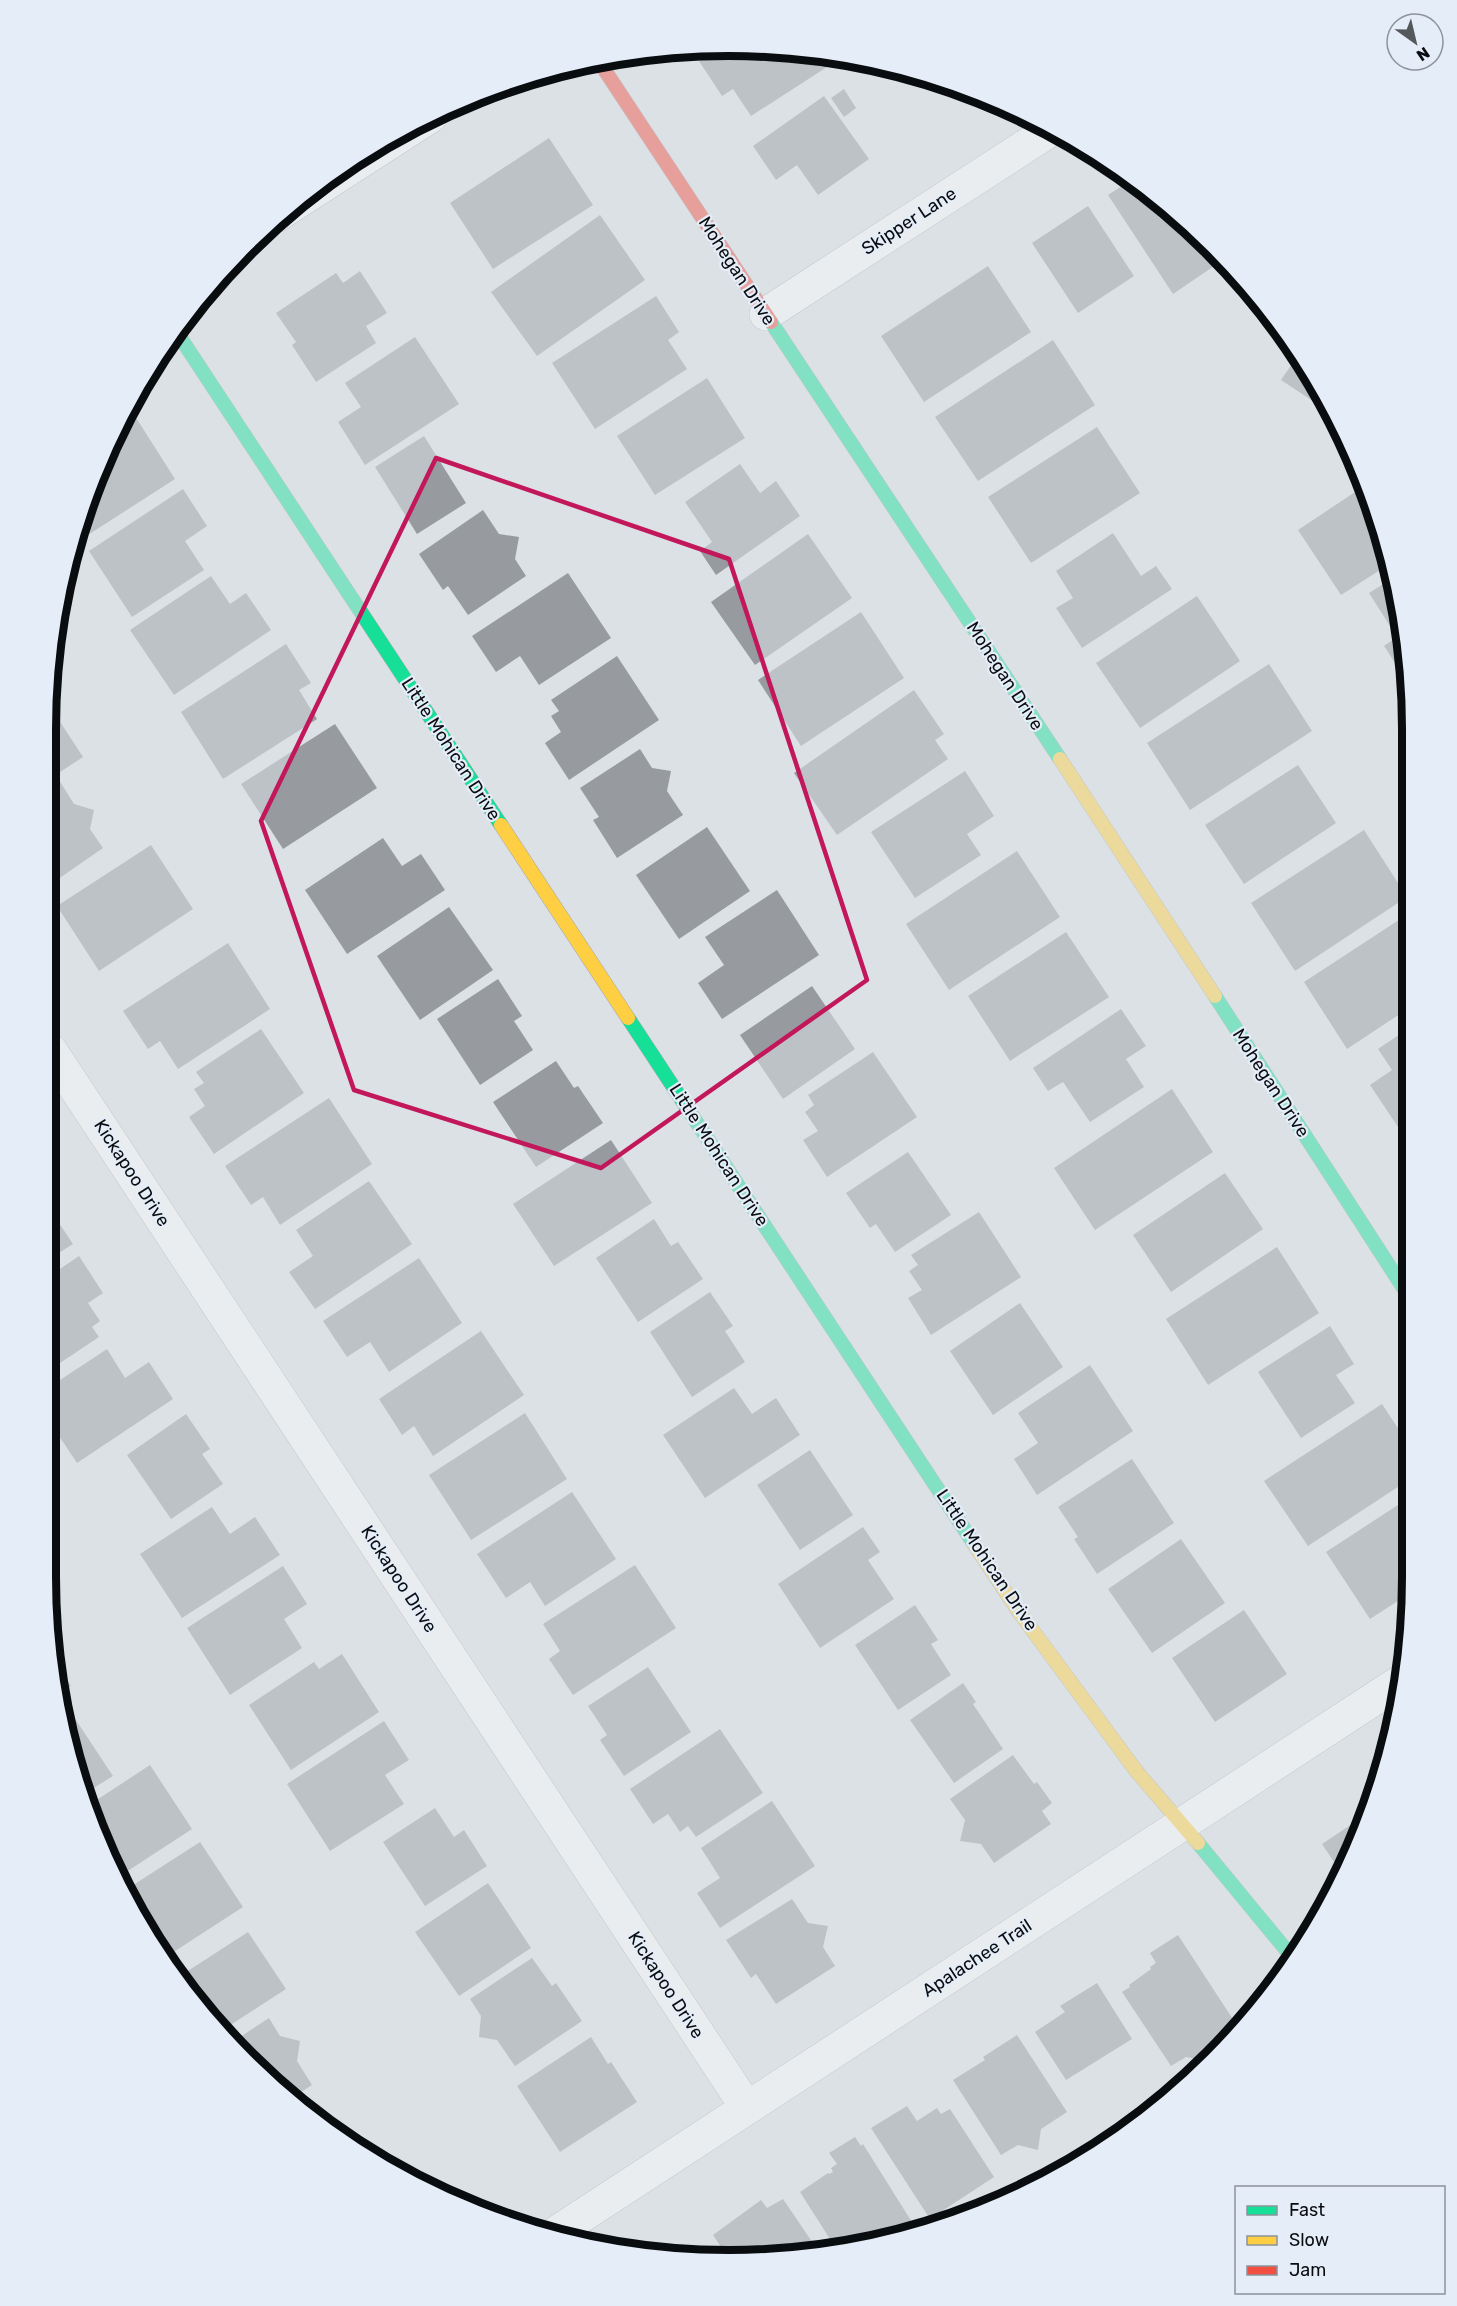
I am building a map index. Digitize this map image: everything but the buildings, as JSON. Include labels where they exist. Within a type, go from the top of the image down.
[{"type":"street","name":"Mohegan Drive","points":[[603,67],[1143,885],[1402,1286]]},
{"type":"street","name":"Skipper Lane","points":[[766,314],[1044,134]]},
{"type":"street","name":"Little Mohican Drive","points":[[181,338],[1019,1612],[1137,1773],[1233,1883],[1288,1952]]},
{"type":"street","name":"Kickapoo Drive","points":[[56,1059],[747,2108]]},
{"type":"street","name":"Apalachee Trail","points":[[561,2230],[1393,1687]]},
{"type":"highlighted area","points":[[436,458],[729,559],[867,980],[601,1168],[354,1090],[261,821]]},
{"type":"traffic: fast","points":[[771,322],[1060,759]]},
{"type":"traffic: fast","points":[[181,338],[501,825]]},
{"type":"traffic: fast","points":[[1215,996],[1402,1286]]},
{"type":"traffic: fast","points":[[628,1018],[974,1544]]},
{"type":"traffic: fast","points":[[1198,1843],[1288,1952]]},
{"type":"traffic: slow","points":[[1060,759],[1215,996]]},
{"type":"traffic: slow","points":[[501,825],[628,1018]]},
{"type":"traffic: slow","points":[[974,1544],[1019,1612],[1137,1772],[1198,1843]]},
{"type":"traffic: jam","points":[[603,67],[771,322]]}]
